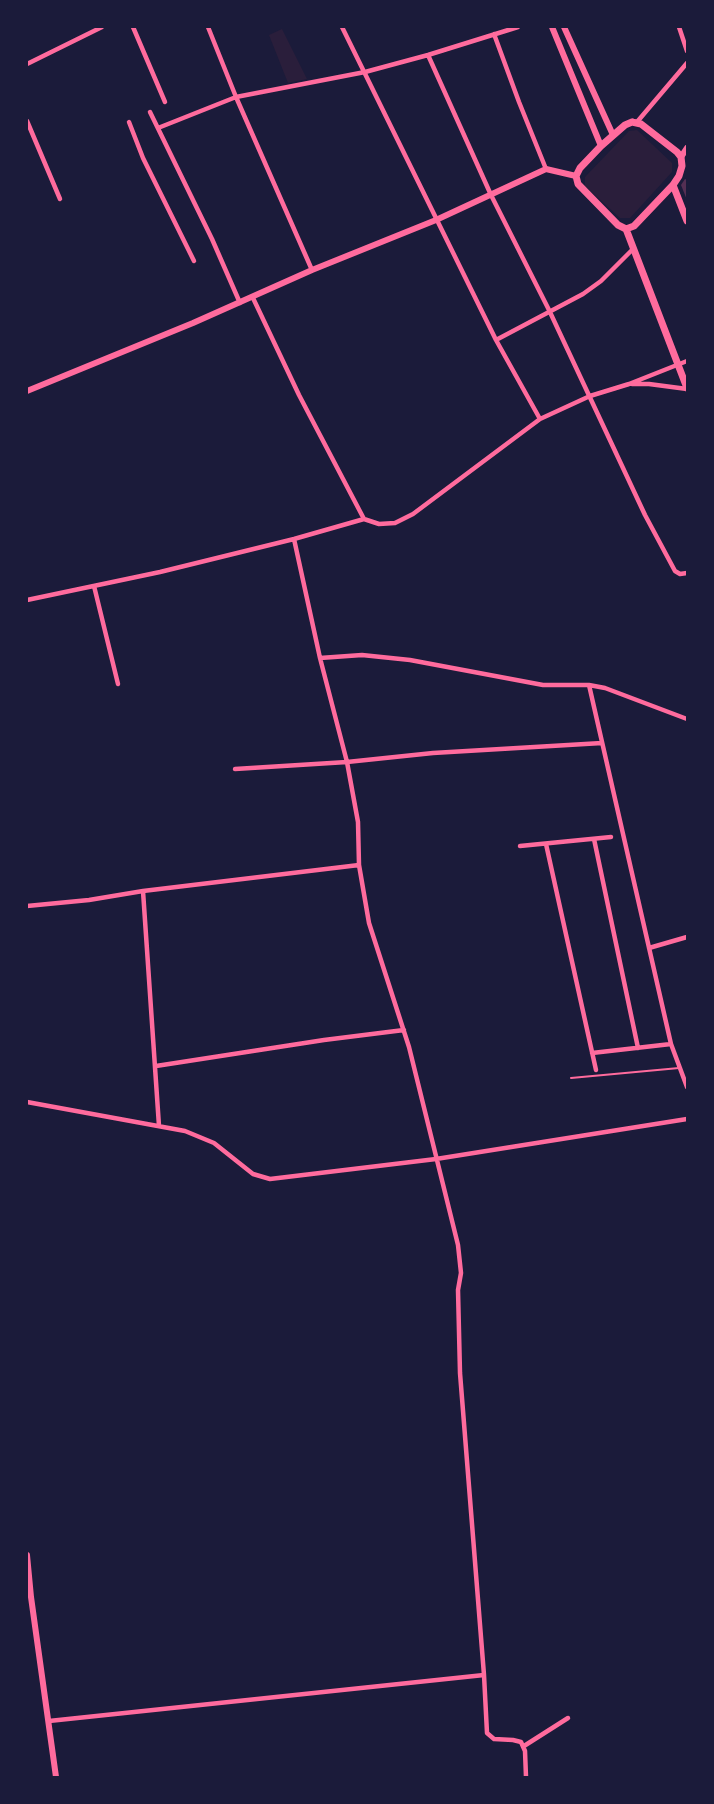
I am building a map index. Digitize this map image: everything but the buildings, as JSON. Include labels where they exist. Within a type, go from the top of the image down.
[{"type":"main road","points":[[626,229],[634,226],[673,185],[684,165],[677,152],[637,122],[629,122],[613,135],[576,176],[578,184],[618,225],[626,229],[687,389]]},
{"type":"main road","points":[[673,185],[687,221]]},
{"type":"street","points":[[27,64],[102,27]]},
{"type":"street","points":[[133,27],[165,102]]},
{"type":"street","points":[[208,27],[236,98],[312,270]]},
{"type":"street","points":[[342,27],[496,340],[540,419]]},
{"type":"street","points":[[158,128],[236,98],[365,72],[518,27]]},
{"type":"street","points":[[552,27],[601,146]]},
{"type":"street","points":[[564,27],[613,135]]},
{"type":"street","points":[[678,27],[687,51]]},
{"type":"street","points":[[494,34],[546,169]]},
{"type":"street","points":[[428,55],[491,195],[549,310],[645,515],[675,571],[680,574],[687,573]]},
{"type":"street","points":[[637,122],[687,63]]},
{"type":"street","points":[[150,112],[240,303]]},
{"type":"street","points":[[27,122],[60,199]]},
{"type":"street","points":[[129,122],[143,158],[194,261]]},
{"type":"street","points":[[681,157],[687,148]]},
{"type":"street","points":[[27,391],[436,220],[546,169],[576,176]]},
{"type":"street","points":[[496,340],[583,294],[601,282],[633,249]]},
{"type":"street","points":[[253,298],[299,395],[364,519]]},
{"type":"street","points":[[27,600],[294,539],[364,519],[379,524],[395,523],[413,514],[540,419],[590,396],[629,384],[687,361]]},
{"type":"street","points":[[629,384],[650,384],[687,389]]},
{"type":"street","points":[[294,539],[320,658],[347,762],[357,822],[359,865],[369,923],[404,1030],[460,1259],[458,1290],[460,1373],[488,1736],[523,1744]]},
{"type":"street","points":[[94,586],[118,684]]},
{"type":"street","points":[[320,658],[371,656],[410,660],[543,685],[589,685],[605,688],[687,719]]},
{"type":"street","points":[[589,685],[671,1044],[687,1088]]},
{"type":"street","points":[[235,769],[347,762],[433,753],[602,743]]},
{"type":"street","points":[[520,846],[610,837]]},
{"type":"street","points":[[594,839],[638,1048]]},
{"type":"street","points":[[546,844],[596,1070]]},
{"type":"street","points":[[27,906],[359,865]]},
{"type":"street","points":[[143,891],[159,1126]]},
{"type":"street","points":[[649,948],[687,937]]},
{"type":"street","points":[[156,1066],[404,1030]]},
{"type":"street","points":[[592,1053],[671,1044]]},
{"type":"street","points":[[27,1102],[185,1131],[214,1143],[253,1174],[270,1179],[436,1159],[687,1119]]},
{"type":"street","points":[[27,1556],[29,1597],[56,1777]]},
{"type":"street","points":[[49,1721],[484,1675]]},
{"type":"street","points":[[523,1744],[568,1718]]},
{"type":"street","points":[[523,1744],[526,1777]]},
{"type":"lane","points":[[571,1078],[680,1068]]},
{"type":"shaded area","points":[[282,29],[307,79],[288,83],[269,35]]},
{"type":"shaded area","points":[[637,130],[672,163],[672,172],[630,218],[620,218],[585,186],[585,177],[629,131]]}]
